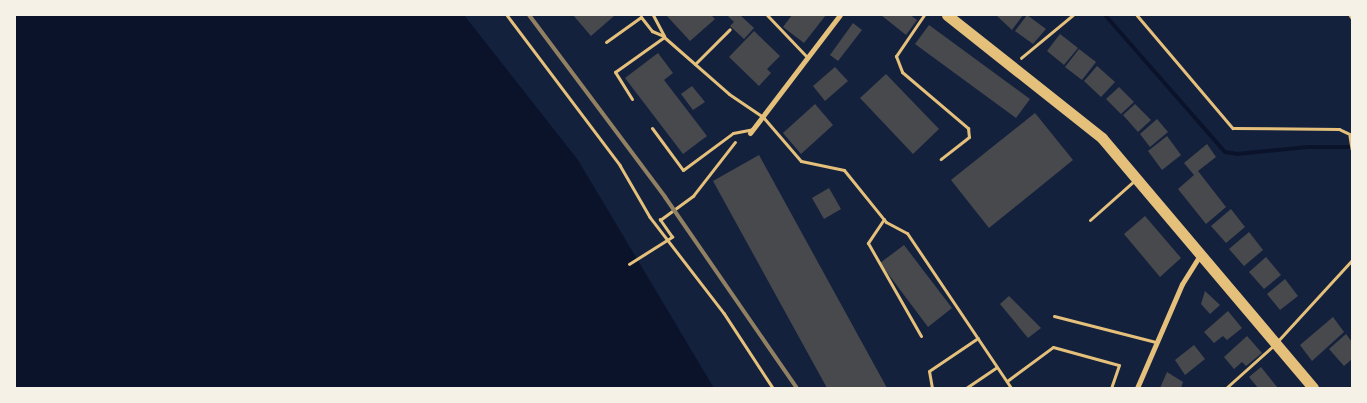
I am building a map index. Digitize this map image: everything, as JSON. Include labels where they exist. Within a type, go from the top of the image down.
[{"type":"highway","points":[[947,15],[1102,138],[1202,254],[1313,388]]},
{"type":"street","points":[[752,131],[840,15]]},
{"type":"street","points":[[1137,388],[1182,284],[1202,254]]},
{"type":"lane","points":[[653,15],[664,37]]},
{"type":"lane","points":[[767,15],[808,58]]},
{"type":"lane","points":[[924,15],[896,56],[902,72],[968,128],[969,137],[941,159]]},
{"type":"lane","points":[[606,42],[641,17],[652,31],[664,37],[729,94],[763,117],[801,161],[844,170],[884,220],[907,233],[1011,388]]},
{"type":"lane","points":[[695,64],[730,29]]},
{"type":"lane","points":[[632,99],[615,72],[664,37]]},
{"type":"lane","points":[[652,128],[683,170],[733,133],[752,131]]},
{"type":"lane","points":[[1090,220],[1137,178]]},
{"type":"lane","points":[[884,220],[868,243],[921,336]]},
{"type":"lane","points":[[1226,388],[1275,344],[1352,260]]},
{"type":"lane","points":[[1054,316],[1157,342]]},
{"type":"lane","points":[[932,388],[929,371],[978,338]]},
{"type":"lane","points":[[1006,381],[1053,347],[1119,365],[1111,388]]},
{"type":"lane","points":[[966,388],[997,367]]},
{"type":"path","points":[[508,15],[620,165],[666,240],[691,267],[724,312],[773,388]]},
{"type":"path","points":[[1012,66],[1072,15]]},
{"type":"path","points":[[1137,15],[1232,128],[1339,129],[1351,135],[1352,149]]},
{"type":"path","points":[[629,264],[671,235],[660,220],[693,196],[739,138],[752,131]]},
{"type":"water","points":[[15,15],[464,15],[578,160],[714,388],[15,388]]},
{"type":"building","points":[[573,15],[612,15],[614,16],[591,36]]},
{"type":"building","points":[[666,15],[711,15],[715,19],[690,41]]},
{"type":"building","points":[[727,15],[740,15],[754,28],[744,39],[730,26],[734,22]]},
{"type":"building","points":[[792,15],[826,15],[804,43],[783,27]]},
{"type":"building","points":[[881,15],[910,15],[917,20],[906,35]]},
{"type":"building","points":[[996,15],[1023,15],[1012,30]]},
{"type":"building","points":[[1027,15],[1046,29],[1033,44],[1015,31]]},
{"type":"building","points":[[853,23],[862,30],[838,61],[830,55]]},
{"type":"building","points":[[929,25],[1030,99],[1016,118],[915,44]]},
{"type":"building","points":[[754,31],[780,56],[767,69],[771,73],[759,86],[729,57]]},
{"type":"building","points":[[1060,34],[1078,48],[1064,65],[1047,51]]},
{"type":"building","points":[[1079,49],[1096,62],[1082,80],[1065,67]]},
{"type":"building","points":[[658,53],[673,73],[664,80],[707,136],[683,154],[625,78]]},
{"type":"building","points":[[1097,66],[1115,82],[1101,97],[1084,81]]},
{"type":"building","points":[[835,67],[848,81],[825,101],[813,86]]},
{"type":"building","points":[[886,74],[939,129],[913,154],[860,98]]},
{"type":"building","points":[[692,86],[705,102],[693,110],[681,94]]},
{"type":"building","points":[[1119,87],[1134,102],[1121,114],[1106,99]]},
{"type":"building","points":[[815,104],[833,125],[801,154],[783,133]]},
{"type":"building","points":[[1135,104],[1151,120],[1138,132],[1123,115]]},
{"type":"building","points":[[1035,113],[1073,160],[989,228],[951,180]]},
{"type":"building","points":[[1157,119],[1168,132],[1150,147],[1140,134]]},
{"type":"building","points":[[1167,136],[1181,155],[1162,170],[1148,151]]},
{"type":"building","points":[[1207,144],[1216,157],[1198,171],[1226,207],[1206,224],[1178,189],[1194,175],[1184,163]]},
{"type":"building","points":[[759,155],[887,388],[827,388],[713,181]]},
{"type":"building","points":[[829,188],[841,209],[824,219],[812,198]]},
{"type":"building","points":[[1231,209],[1245,227],[1226,243],[1211,226]]},
{"type":"building","points":[[1145,216],[1181,258],[1160,277],[1124,234]]},
{"type":"building","points":[[1249,232],[1263,250],[1244,266],[1229,249]]},
{"type":"building","points":[[904,245],[952,308],[928,327],[880,263]]},
{"type":"building","points":[[1266,257],[1281,275],[1264,289],[1249,272]]},
{"type":"building","points":[[1285,279],[1298,296],[1280,310],[1267,294]]},
{"type":"building","points":[[1205,291],[1220,305],[1210,314],[1201,304]]},
{"type":"building","points":[[1009,296],[1041,328],[1028,338],[1000,304]]},
{"type":"building","points":[[1228,311],[1242,328],[1227,340],[1223,336],[1214,343],[1204,332]]},
{"type":"building","points":[[1333,317],[1344,332],[1312,361],[1300,345]]},
{"type":"building","points":[[1346,334],[1352,342],[1352,359],[1344,366],[1329,349]]},
{"type":"building","points":[[1247,336],[1262,353],[1246,366],[1242,362],[1234,369],[1224,357]]},
{"type":"building","points":[[1194,345],[1205,359],[1185,375],[1175,360]]},
{"type":"building","points":[[1261,367],[1276,388],[1258,388],[1249,377]]},
{"type":"building","points":[[1167,372],[1183,382],[1181,388],[1160,388]]},
{"type":"waterway","points":[[1105,15],[1225,152],[1237,154],[1308,147],[1352,147]]},
{"type":"railway","points":[[529,15],[665,197],[797,388]]}]
